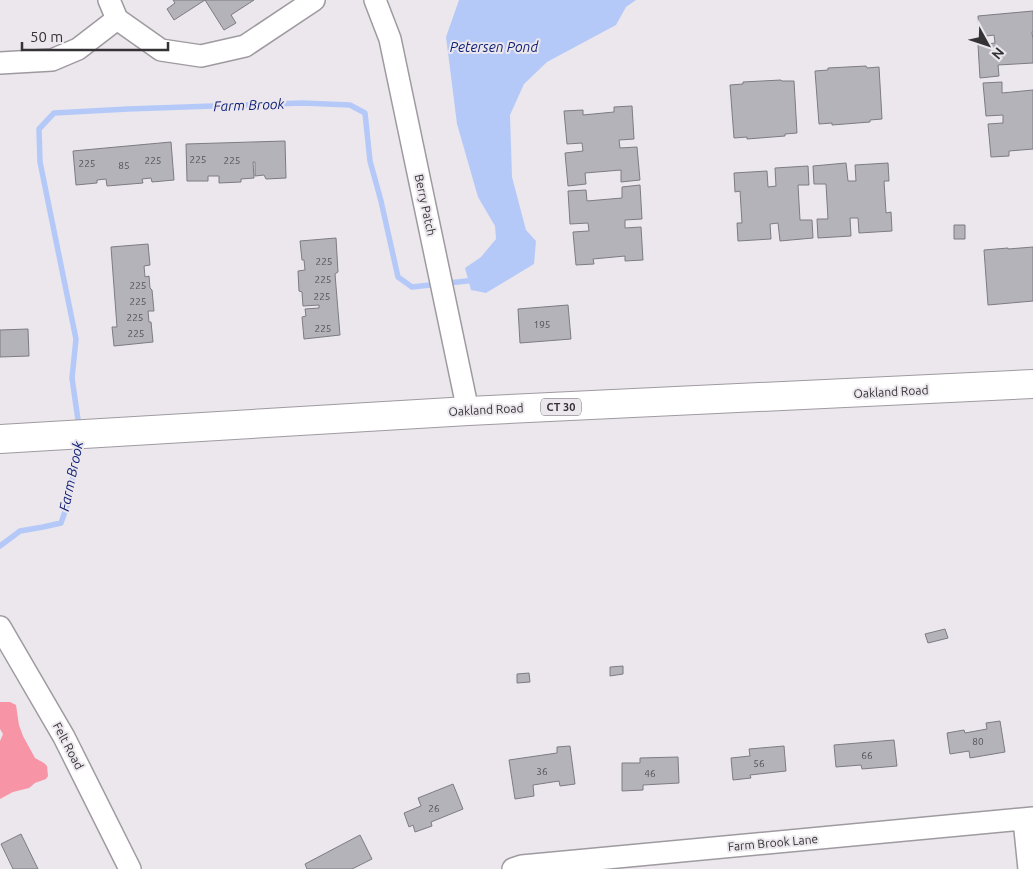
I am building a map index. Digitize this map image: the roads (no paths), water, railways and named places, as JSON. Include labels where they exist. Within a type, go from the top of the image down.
[{"type":"main road","name":"Oakland Road","points":[[0,439],[468,411],[1033,384]]},
{"type":"street","points":[[0,63],[52,60],[78,49],[113,9],[162,50],[201,56],[245,46],[314,0]]},
{"type":"street","name":"Berry Patch","points":[[375,0],[390,39],[468,411]]},
{"type":"street","name":"Felt Road","points":[[0,627],[64,737],[130,869]]},
{"type":"street","points":[[1028,819],[1029,869]]},
{"type":"street","name":"Farm Brook Lane","points":[[513,869],[522,866],[1028,819]]},
{"type":"water","name":"Petersen Pond","points":[[459,0],[636,0],[626,7],[616,25],[547,62],[524,84],[510,115],[512,177],[526,230],[536,241],[534,264],[486,293],[471,290],[465,268],[481,257],[496,239],[495,226],[478,197],[457,124],[446,37]]},
{"type":"waterway","name":"Farm Brook","points":[[79,427],[72,378],[76,339],[40,162],[39,129],[54,113],[302,103],[350,105],[365,113],[370,161],[398,277],[412,287],[476,280]]},
{"type":"waterway","name":"Farm Brook","points":[[0,546],[20,531],[61,523],[69,500],[79,441]]}]
